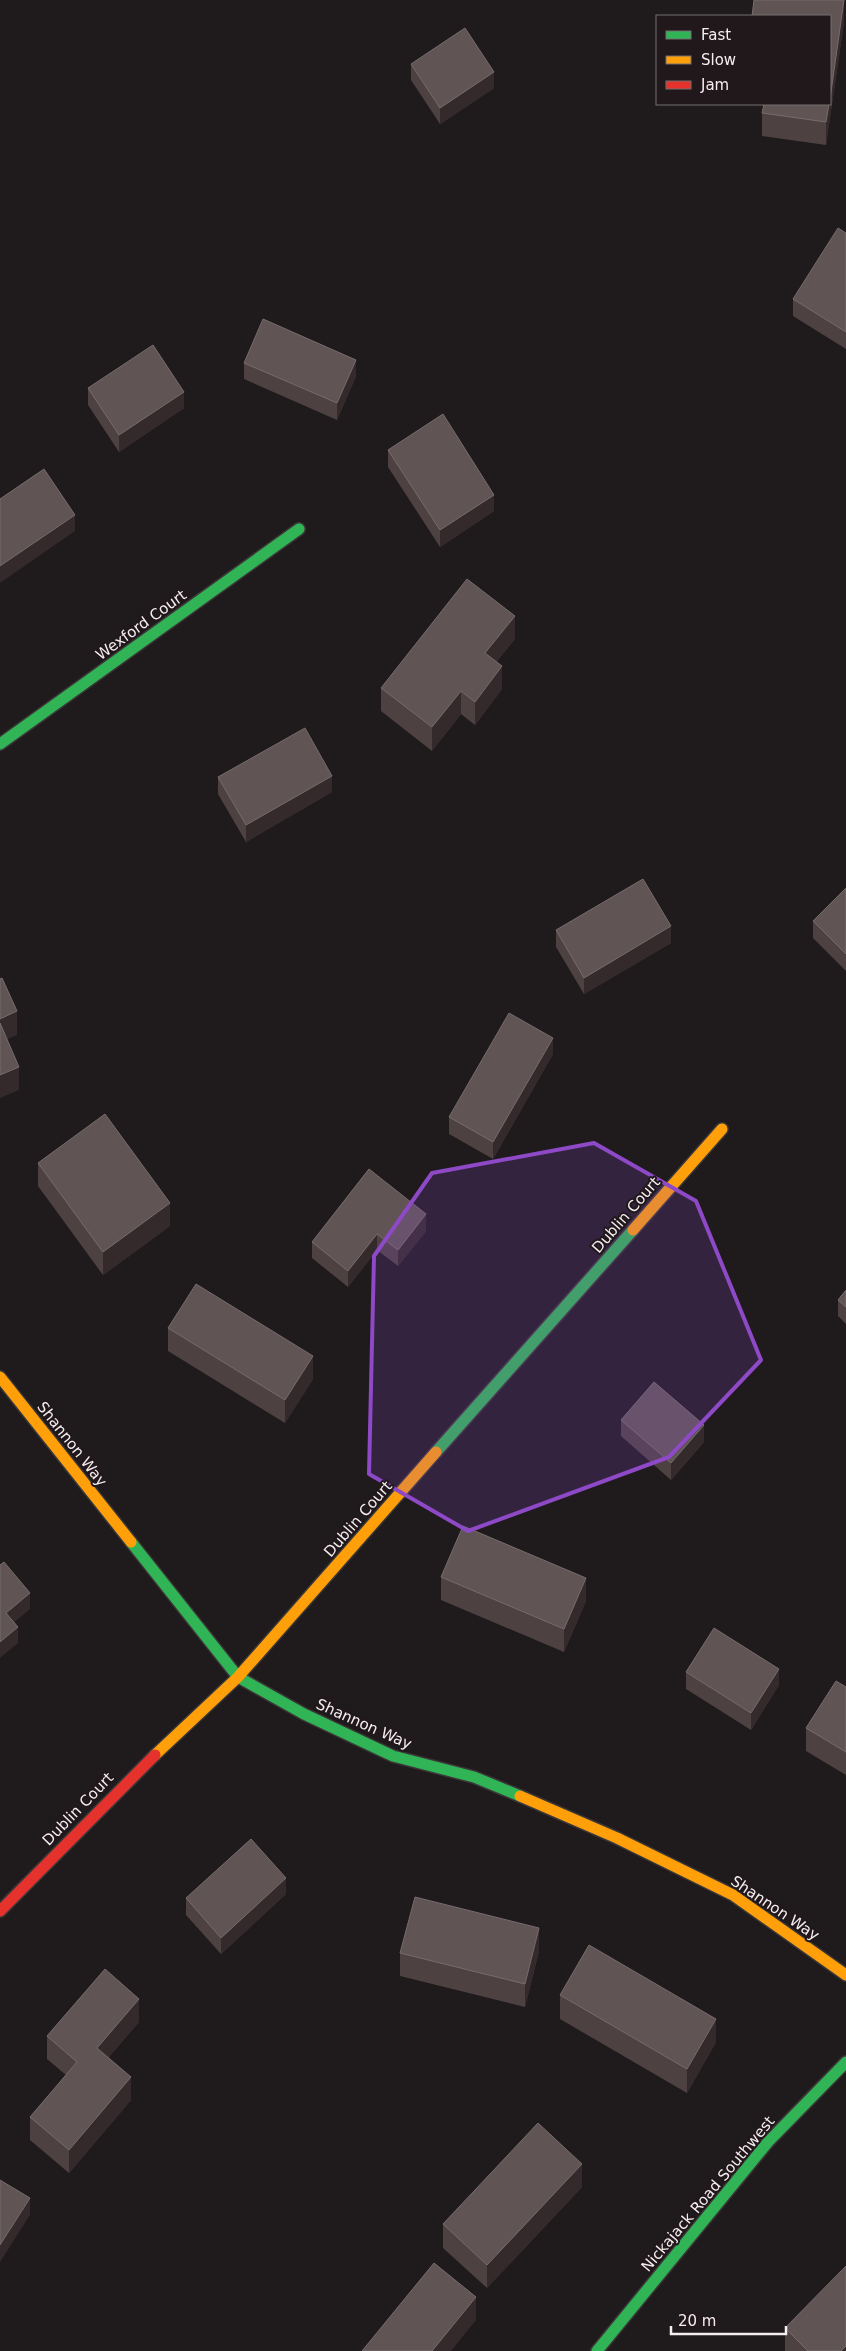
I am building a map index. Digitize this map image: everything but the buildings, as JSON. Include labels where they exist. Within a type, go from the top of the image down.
[{"type":"street","name":"Wexford Court","points":[[0,744],[299,529]]},
{"type":"street","name":"Dublin Court","points":[[0,1911],[125,1783],[238,1677],[722,1129]]},
{"type":"street","name":"Shannon Way","points":[[0,1377],[238,1677],[304,1714],[393,1756],[474,1777],[617,1838],[733,1894],[846,1975]]},
{"type":"street","name":"Nickajack Road Southwest","points":[[597,2351],[768,2142],[846,2062]]},
{"type":"highlighted area","points":[[594,1143],[696,1201],[761,1360],[669,1457],[468,1531],[369,1474],[374,1256],[432,1173]]},
{"type":"traffic: fast","points":[[0,744],[299,529]]},
{"type":"traffic: fast","points":[[436,1452],[633,1230]]},
{"type":"traffic: fast","points":[[131,1542],[238,1677],[304,1714],[393,1756],[474,1777],[520,1796]]},
{"type":"traffic: fast","points":[[597,2351],[768,2142],[846,2062]]},
{"type":"traffic: slow","points":[[633,1230],[722,1129]]},
{"type":"traffic: slow","points":[[0,1377],[131,1542]]},
{"type":"traffic: slow","points":[[155,1755],[238,1677],[436,1452]]},
{"type":"traffic: slow","points":[[520,1796],[617,1838],[733,1895],[846,1975]]},
{"type":"traffic: jam","points":[[0,1911],[155,1755]]}]
